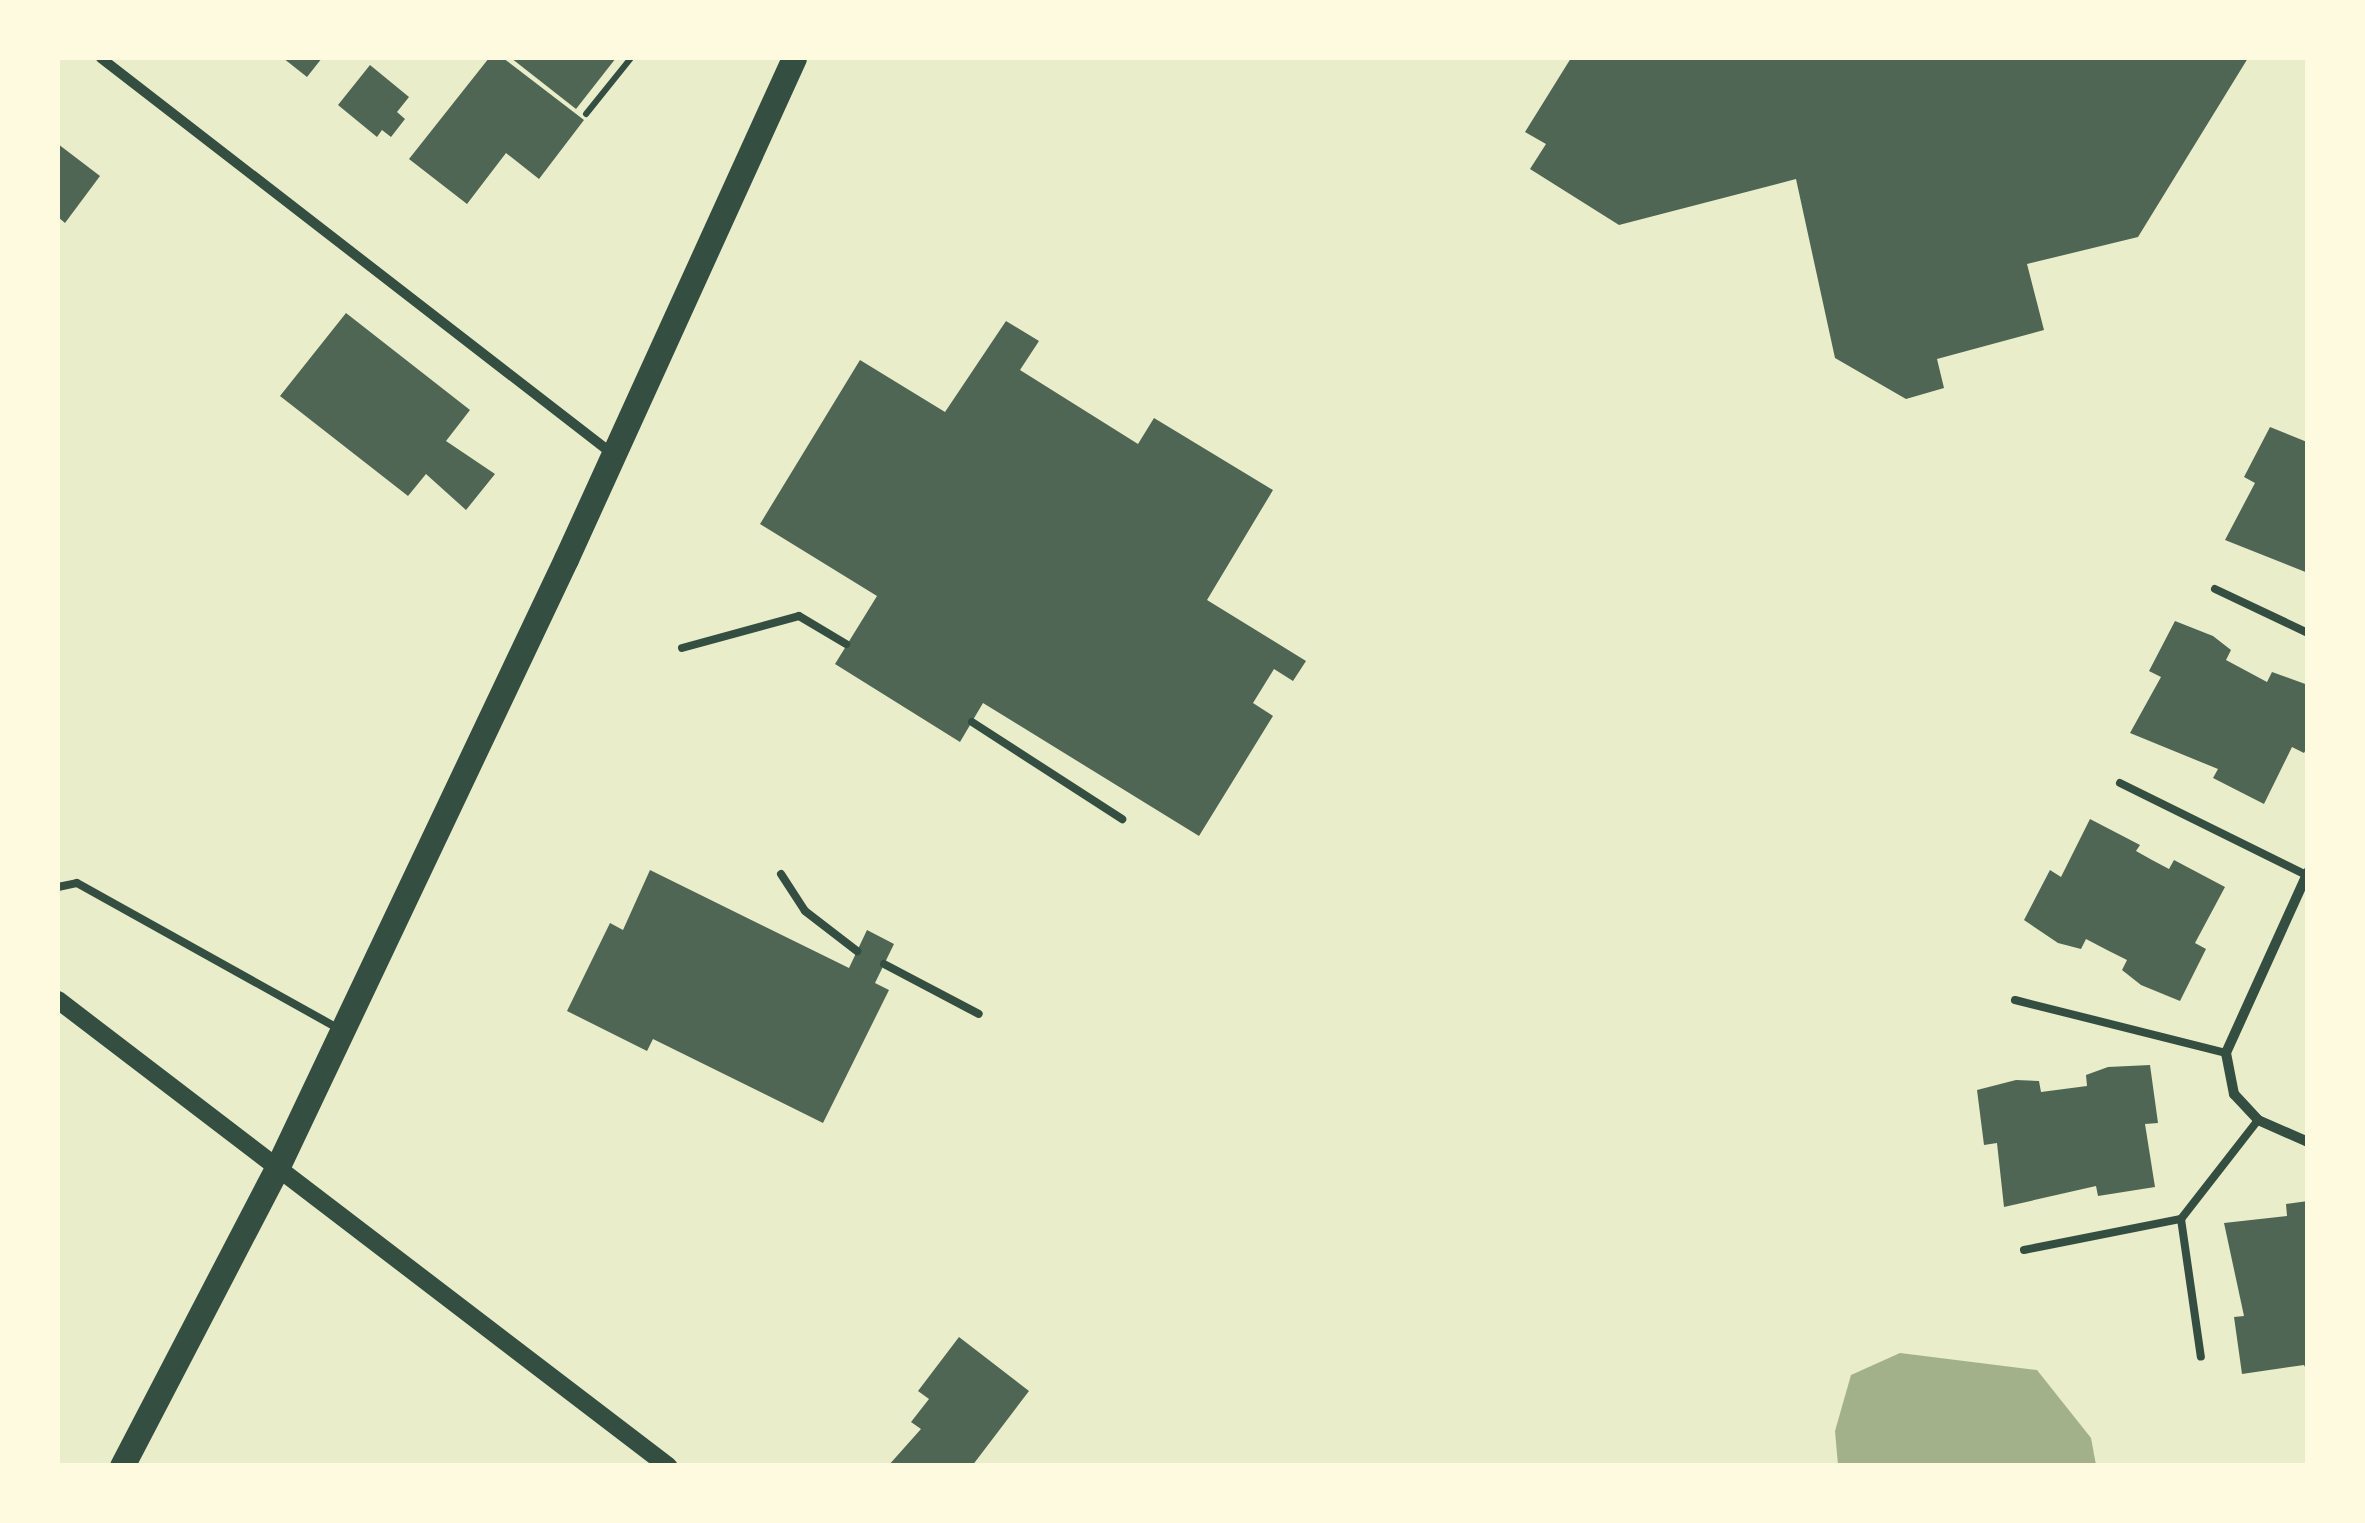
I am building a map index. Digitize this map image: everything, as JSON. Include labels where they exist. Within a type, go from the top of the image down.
[{"type":"main road","points":[[122,1466],[278,1166],[614,456],[794,58]]},
{"type":"street","points":[[101,58],[614,456]]},
{"type":"street","points":[[2307,873],[2226,1053],[2234,1094],[2258,1120],[2308,1142]]},
{"type":"street","points":[[58,1000],[668,1466]]},
{"type":"lane","points":[[2215,589],[2308,634]]},
{"type":"lane","points":[[682,648],[799,616],[846,644]]},
{"type":"lane","points":[[972,722],[1122,820]]},
{"type":"lane","points":[[2120,783],[2307,873]]},
{"type":"lane","points":[[781,874],[805,912],[857,951]]},
{"type":"lane","points":[[58,887],[77,883],[342,1030]]},
{"type":"lane","points":[[884,964],[979,1014]]},
{"type":"lane","points":[[2015,1000],[2226,1053]]},
{"type":"lane","points":[[2024,1250],[2181,1219],[2258,1120]]},
{"type":"lane","points":[[2181,1219],[2201,1357]]},
{"type":"path","points":[[586,114],[631,58]]},
{"type":"shaded area","points":[[1900,1353],[2037,1370],[2091,1438],[2096,1465],[1838,1465],[1835,1431],[1851,1375]]},
{"type":"building","points":[[283,58],[322,58],[307,77]]},
{"type":"building","points":[[489,58],[503,58],[584,120],[539,179],[506,153],[467,204],[409,159]]},
{"type":"building","points":[[511,58],[616,58],[576,109]]},
{"type":"building","points":[[1571,58],[2248,58],[2138,237],[2027,264],[2044,330],[1937,359],[1944,388],[1906,399],[1835,358],[1796,179],[1619,225],[1530,169],[1546,144],[1525,132]]},
{"type":"building","points":[[370,65],[409,97],[397,112],[405,119],[391,137],[382,130],[377,137],[338,105]]},
{"type":"building","points":[[58,144],[100,176],[65,223],[58,217]]},
{"type":"building","points":[[346,313],[470,410],[446,441],[495,474],[466,510],[426,474],[408,496],[280,396]]},
{"type":"building","points":[[1006,321],[1039,341],[1020,370],[1138,444],[1154,418],[1273,490],[1207,600],[1306,661],[1293,681],[1274,669],[1253,703],[1273,716],[1199,836],[983,703],[960,742],[835,664],[877,596],[760,524],[860,360],[945,412]]},
{"type":"building","points":[[2270,427],[2307,442],[2308,573],[2225,540],[2255,483],[2244,477]]},
{"type":"building","points":[[2175,621],[2213,636],[2231,650],[2226,660],[2267,682],[2272,672],[2308,685],[2308,746],[2304,753],[2292,747],[2264,804],[2213,778],[2218,769],[2130,733],[2161,677],[2149,671]]},
{"type":"building","points":[[2090,819],[2140,845],[2136,851],[2169,869],[2174,860],[2225,887],[2195,943],[2206,949],[2180,1001],[2141,985],[2122,970],[2127,960],[2086,939],[2081,949],[2058,943],[2024,920],[2050,870],[2061,877]]},
{"type":"building","points":[[650,870],[849,968],[867,930],[894,944],[875,983],[889,990],[823,1123],[653,1039],[647,1051],[567,1011],[610,923],[623,930]]},
{"type":"building","points":[[2150,1065],[2158,1123],[2145,1124],[2155,1187],[2098,1196],[2096,1186],[2004,1207],[1997,1143],[1984,1145],[1977,1090],[2016,1080],[2039,1081],[2041,1092],[2087,1086],[2086,1075],[2108,1067]]},
{"type":"building","points":[[2308,1201],[2308,1373],[2304,1365],[2242,1374],[2234,1317],[2244,1316],[2224,1223],[2287,1216],[2286,1204]]},
{"type":"building","points":[[959,1337],[1029,1391],[972,1466],[888,1466],[921,1429],[911,1422],[929,1399],[918,1391]]}]
